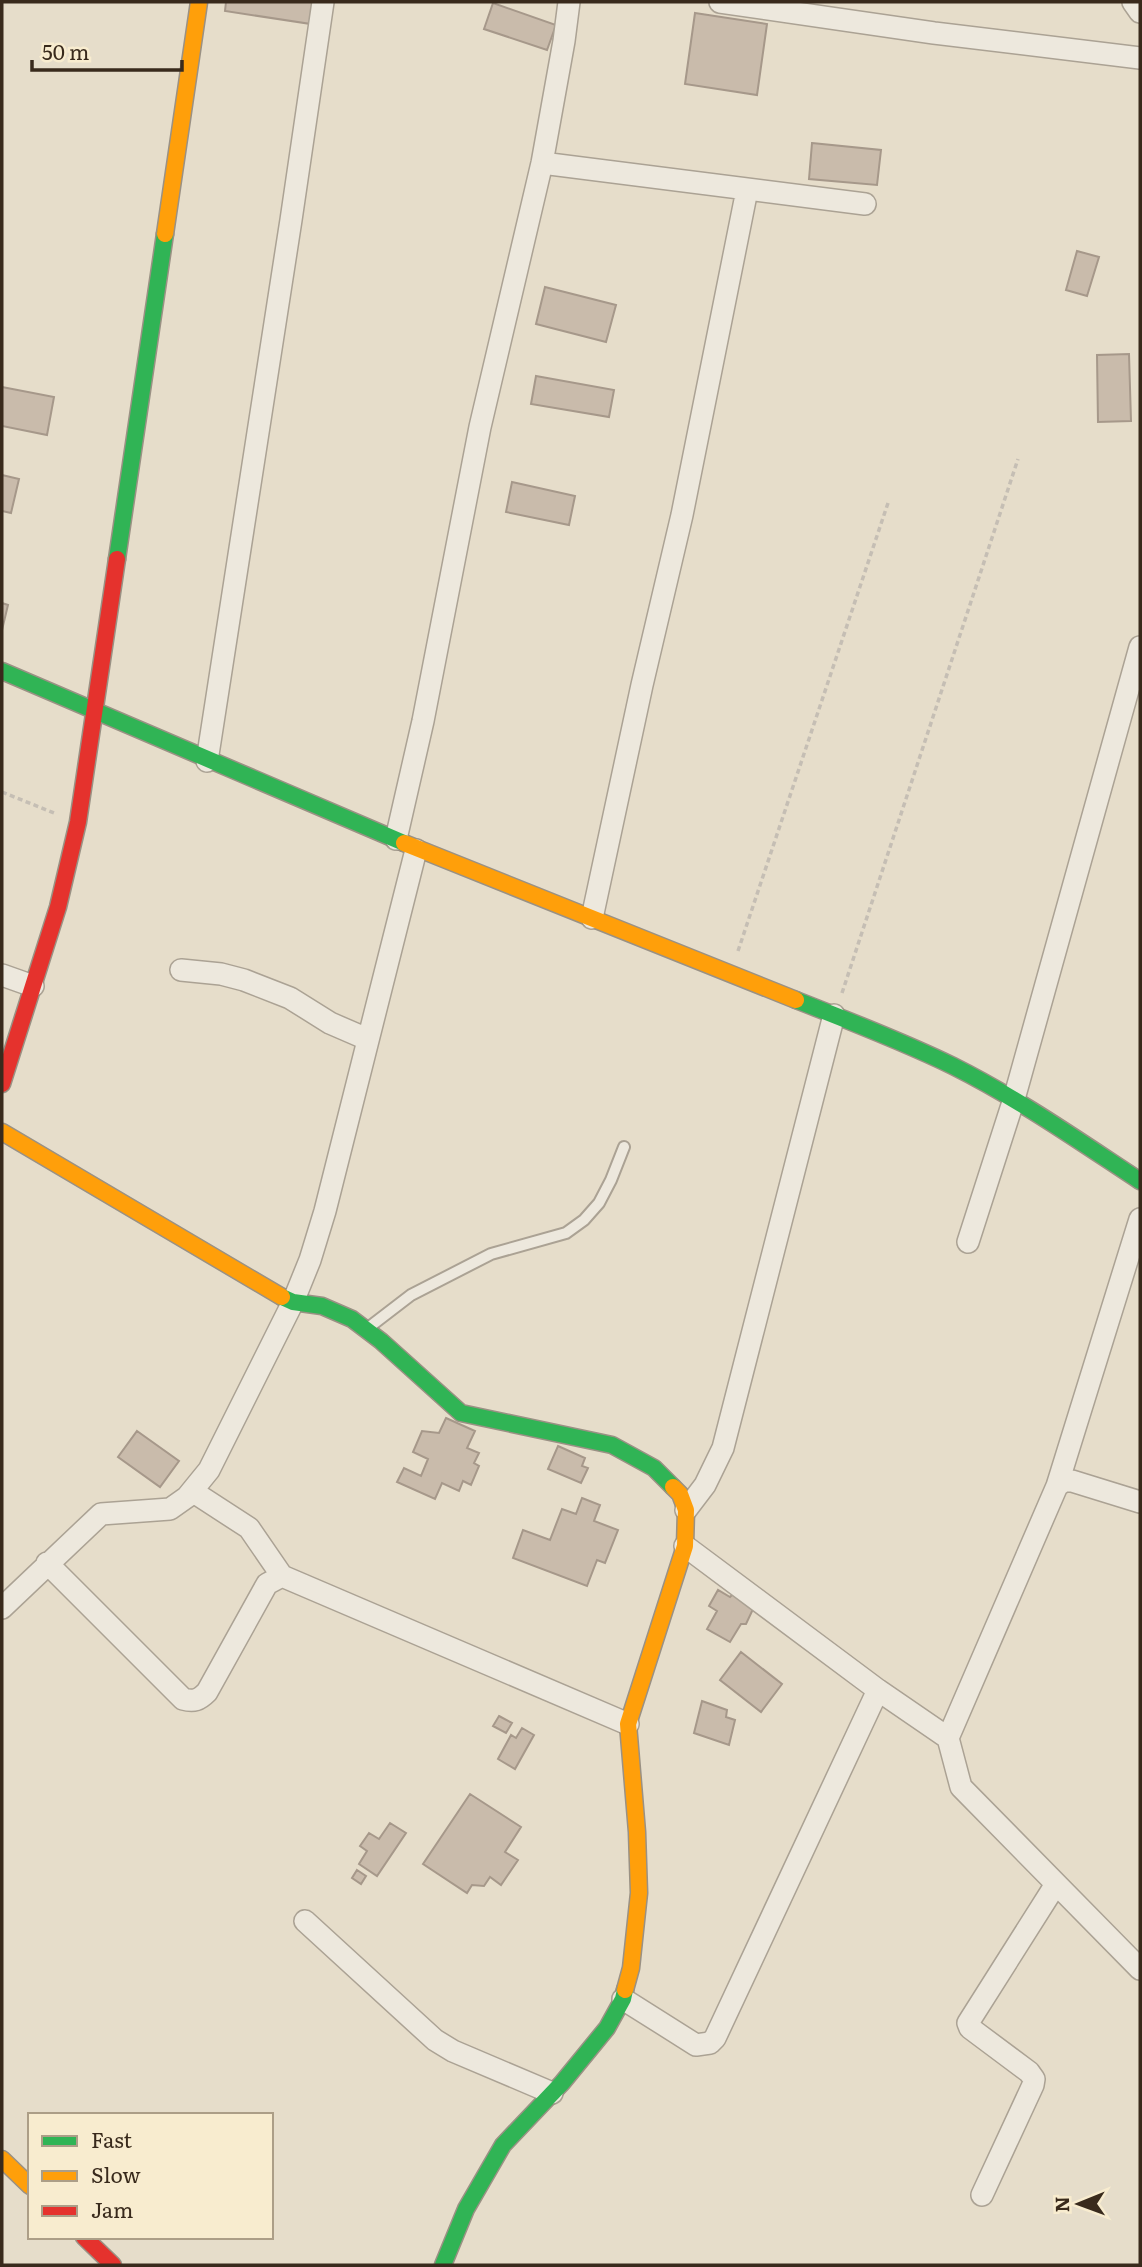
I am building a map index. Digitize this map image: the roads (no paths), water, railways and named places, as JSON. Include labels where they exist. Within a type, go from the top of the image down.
[{"type":"street","points":[[2,1083],[69,867],[78,822],[199,2]]},
{"type":"street","points":[[207,761],[292,220],[323,2]]},
{"type":"street","points":[[396,839],[423,721],[480,427],[542,163],[569,2]]},
{"type":"street","points":[[720,2],[934,33],[1140,58]]},
{"type":"street","points":[[1133,2],[1140,12]]},
{"type":"street","points":[[542,163],[866,204]]},
{"type":"street","points":[[592,918],[682,515],[747,190]]},
{"type":"street","points":[[968,1242],[1014,1099],[1140,647]]},
{"type":"street","points":[[2,671],[207,761],[396,839],[416,850],[889,1037],[953,1066],[1014,1099],[1140,1181]]},
{"type":"street","points":[[2,1608],[101,1514],[170,1509],[192,1491],[209,1470],[293,1302],[310,1260],[325,1211],[416,850]]},
{"type":"street","points":[[181,970],[221,974],[244,980],[290,998],[330,1023],[367,1039]]},
{"type":"street","points":[[2,975],[33,986]]},
{"type":"street","points":[[685,1510],[705,1485],[723,1448],[834,1015]]},
{"type":"street","points":[[2,1132],[264,1288],[293,1302],[322,1306],[352,1319],[461,1413],[612,1445],[654,1468],[680,1494],[685,1510],[685,1546],[628,1724],[639,1893],[631,1968],[623,1998],[607,2028],[552,2094],[503,2145],[466,2209],[443,2265]]},
{"type":"street","points":[[1140,1219],[1057,1486],[948,1738],[961,1787],[1140,1969]]},
{"type":"street","points":[[1057,1486],[1072,1481],[1140,1502]]},
{"type":"street","points":[[192,1491],[249,1528],[282,1576],[628,1724]]},
{"type":"street","points":[[685,1546],[878,1690],[948,1738]]},
{"type":"street","points":[[47,1563],[183,1699],[190,1700],[200,1699],[207,1692],[267,1584],[282,1576]]},
{"type":"street","points":[[623,1998],[696,2045],[710,2043],[715,2038],[878,1690]]},
{"type":"street","points":[[982,2195],[1034,2079],[1029,2072],[970,2028],[968,2023],[1056,1884]]},
{"type":"street","points":[[305,1921],[435,2040],[453,2051],[552,2094]]},
{"type":"street","points":[[2,2159],[28,2184]]},
{"type":"street","points":[[85,2239],[113,2265]]},
{"type":"lane","points":[[365,1329],[411,1295],[491,1254],[566,1233],[584,1220],[599,1203],[624,1147]]}]
